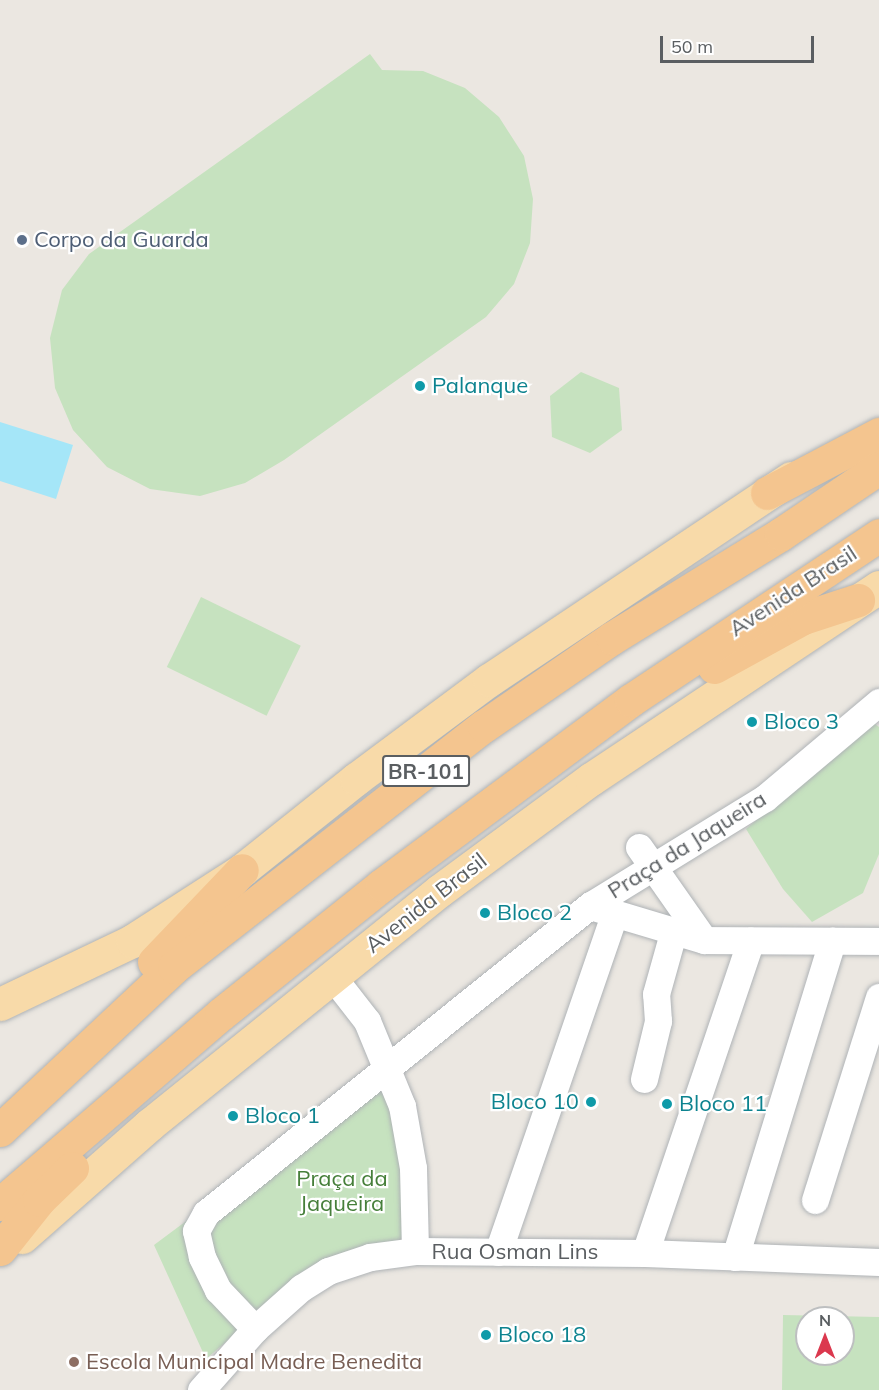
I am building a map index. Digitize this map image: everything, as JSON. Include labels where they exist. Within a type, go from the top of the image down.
[{"type":"highway","points":[[767,493],[879,434]]},
{"type":"highway","name":"BR-101","points":[[4,1126],[174,967],[484,726],[612,638],[781,534],[879,468]]},
{"type":"highway","name":"Avenida Brasil","points":[[0,1204],[221,1014],[382,885],[631,699],[879,535]]},
{"type":"highway","points":[[493,804],[747,648],[803,618],[869,594]]},
{"type":"highway","points":[[4,1126],[40,1083],[242,870]]},
{"type":"highway","points":[[0,1249],[39,1200],[172,1072],[221,1014]]},
{"type":"main road","points":[[5,1000],[132,941],[242,870],[356,778],[489,680],[879,419]]},
{"type":"main road","name":"Avenida Brasil","points":[[0,1256],[149,1125],[332,976],[591,779],[869,594]]},
{"type":"street","name":"Praça da Jaqueira","points":[[255,1329],[210,1276],[197,1241],[199,1222],[389,1068],[603,910],[645,856],[765,798],[879,702]]},
{"type":"street","points":[[645,856],[704,940]]},
{"type":"street","points":[[498,1252],[603,910],[673,933],[704,940],[879,941]]},
{"type":"street","points":[[644,1079],[658,1021],[656,994],[673,933]]},
{"type":"street","points":[[645,1253],[751,940]]},
{"type":"street","points":[[735,1257],[832,941]]},
{"type":"street","points":[[332,976],[367,1021],[389,1068],[409,1137],[415,1251]]},
{"type":"street","points":[[815,1200],[879,998]]},
{"type":"street","name":"Rua Osman Lins","points":[[201,1390],[255,1329],[301,1288],[328,1271],[370,1257],[415,1251],[645,1253],[735,1257],[877,1256]]},
{"type":"green space","points":[[370,54],[382,70],[423,71],[465,88],[499,117],[524,156],[533,199],[530,243],[514,284],[486,317],[284,460],[245,483],[200,496],[150,489],[107,467],[73,430],[55,388],[50,338],[62,290],[89,254]]},
{"type":"green space","points":[[581,372],[619,388],[622,430],[590,453],[552,437],[550,396]]},
{"type":"green space","points":[[201,597],[301,646],[267,716],[167,667]]},
{"type":"green space","points":[[871,721],[879,727],[879,854],[863,893],[812,922],[783,889],[746,829]]},
{"type":"green space","name":"Praça da Jaqueira","points":[[389,1070],[412,1247],[262,1311],[206,1359],[154,1245]]},
{"type":"green space","points":[[783,1315],[795,1315],[795,1366],[855,1366],[855,1316],[879,1317],[879,1390],[782,1390]]},
{"type":"water","points":[[0,422],[73,445],[56,499],[0,481]]},
{"type":"place","name":"Corpo da Guarda","points":[[22,240]]},
{"type":"place","name":"Palanque","points":[[420,386]]},
{"type":"place","name":"Bloco 3","points":[[752,722]]},
{"type":"place","name":"Bloco 2","points":[[485,913]]},
{"type":"place","name":"Bloco 10","points":[[591,1102]]},
{"type":"place","name":"Bloco 11","points":[[667,1104]]},
{"type":"place","name":"Bloco 1","points":[[233,1116]]},
{"type":"place","name":"Bloco 18","points":[[486,1335]]},
{"type":"place","name":"Escola Municipal Madre Benedita","points":[[74,1362]]}]
